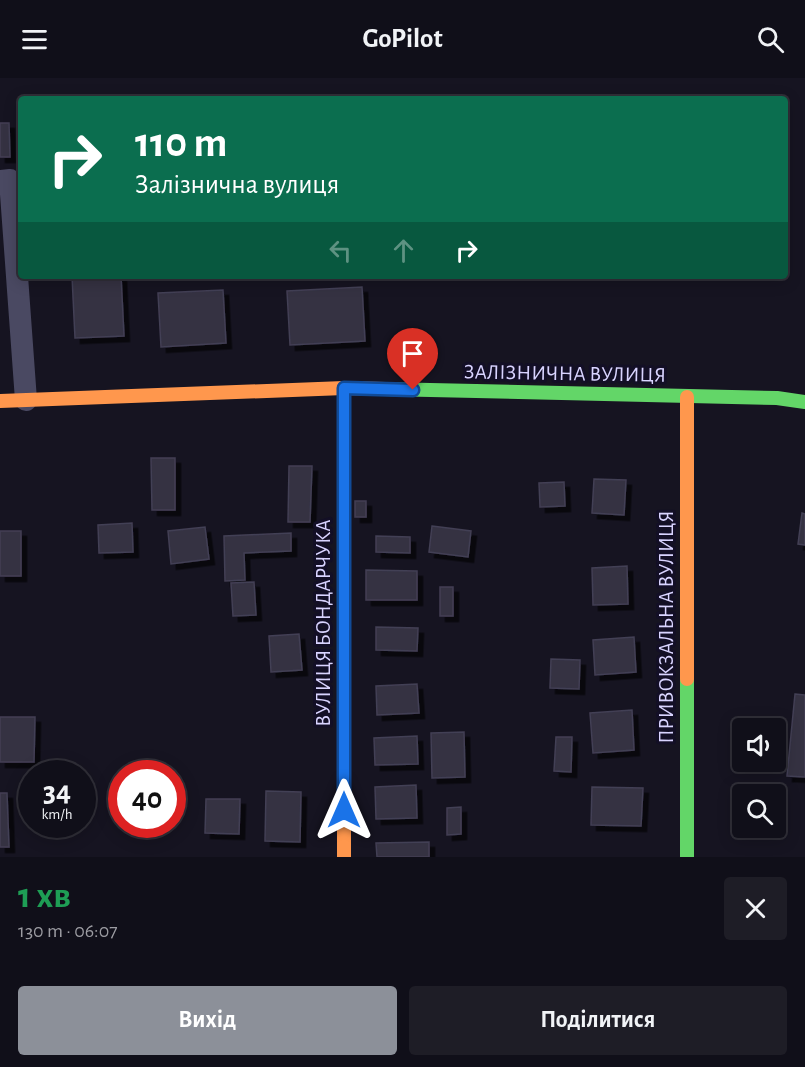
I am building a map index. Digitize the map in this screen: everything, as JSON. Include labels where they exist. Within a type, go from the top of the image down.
[{"type":"street","points":[[0,181],[10,180],[26,400]]},
{"type":"street","name":"ЗАЛІЗНИЧНА ВУЛИЦЯ","points":[[0,401],[344,388],[777,398],[805,402]]},
{"type":"street","name":"ВУЛИЦЯ БОНДАРЧУКА","points":[[344,388],[344,857]]},
{"type":"street","name":"ПРИВОКЗАЛЬНА ВУЛИЦЯ","points":[[687,397],[687,857]]},
{"type":"building","points":[[0,123],[9,123],[10,157],[0,157]]},
{"type":"building","points":[[72,279],[121,279],[124,336],[75,338]]},
{"type":"building","points":[[362,287],[365,341],[290,345],[287,291]]},
{"type":"building","points":[[223,290],[226,343],[161,347],[158,293]]},
{"type":"building","points":[[151,458],[175,458],[175,510],[152,510]]},
{"type":"building","points":[[289,466],[312,466],[310,522],[288,522]]},
{"type":"building","points":[[594,479],[626,480],[624,515],[592,513]]},
{"type":"building","points":[[564,482],[565,506],[540,507],[539,483]]},
{"type":"building","points":[[355,501],[366,501],[366,517],[355,517]]},
{"type":"building","points":[[802,513],[805,514],[805,545],[798,544]]},
{"type":"building","points":[[132,523],[133,552],[99,553],[98,525]]},
{"type":"building","points":[[432,526],[471,531],[468,557],[429,552]]},
{"type":"building","points":[[205,527],[209,559],[171,564],[168,531]]},
{"type":"building","points":[[0,531],[21,531],[21,576],[0,576]]},
{"type":"building","points":[[291,533],[291,551],[244,553],[245,580],[225,581],[224,536]]},
{"type":"building","points":[[376,536],[410,537],[410,553],[376,552]]},
{"type":"building","points":[[627,566],[628,604],[593,605],[592,568]]},
{"type":"building","points":[[366,570],[417,571],[417,600],[366,600]]},
{"type":"building","points":[[254,582],[256,615],[233,616],[231,583]]},
{"type":"building","points":[[440,587],[453,587],[453,616],[440,616]]},
{"type":"building","points":[[376,627],[418,628],[417,651],[376,650]]},
{"type":"building","points":[[299,634],[302,670],[271,672],[269,636]]},
{"type":"building","points":[[634,637],[636,672],[595,675],[593,640]]},
{"type":"building","points":[[551,659],[580,660],[579,689],[550,688]]},
{"type":"building","points":[[417,684],[419,713],[377,715],[376,686]]},
{"type":"building","points":[[795,694],[805,695],[805,777],[787,776]]},
{"type":"building","points":[[632,710],[634,750],[593,753],[590,713]]},
{"type":"building","points":[[0,717],[35,717],[34,760],[0,762]]},
{"type":"building","points":[[464,732],[465,777],[432,778],[431,733]]},
{"type":"building","points":[[417,736],[418,764],[375,765],[374,738]]},
{"type":"building","points":[[556,737],[572,737],[571,772],[554,771]]},
{"type":"building","points":[[416,785],[417,818],[376,819],[375,787]]},
{"type":"building","points":[[592,787],[643,788],[641,826],[591,825]]},
{"type":"building","points":[[266,791],[301,792],[300,842],[265,841]]},
{"type":"building","points":[[0,793],[7,793],[9,847],[0,847]]},
{"type":"building","points":[[206,799],[240,799],[239,834],[205,833]]},
{"type":"building","points":[[461,807],[461,834],[447,835],[447,808]]},
{"type":"building","points":[[429,842],[429,857],[377,857],[376,843]]},
{"type":"traffic: fast","points":[[385,389],[777,398],[805,402]]},
{"type":"traffic: fast","points":[[687,679],[687,857]]},
{"type":"traffic: slow","points":[[0,401],[344,388],[385,389]]},
{"type":"traffic: slow","points":[[687,397],[687,679]]},
{"type":"traffic: slow","points":[[344,526],[344,857]]},
{"type":"traffic: jam","points":[[344,388],[344,526]]},
{"type":"route","points":[[344,810],[344,388],[413,390]]}]
